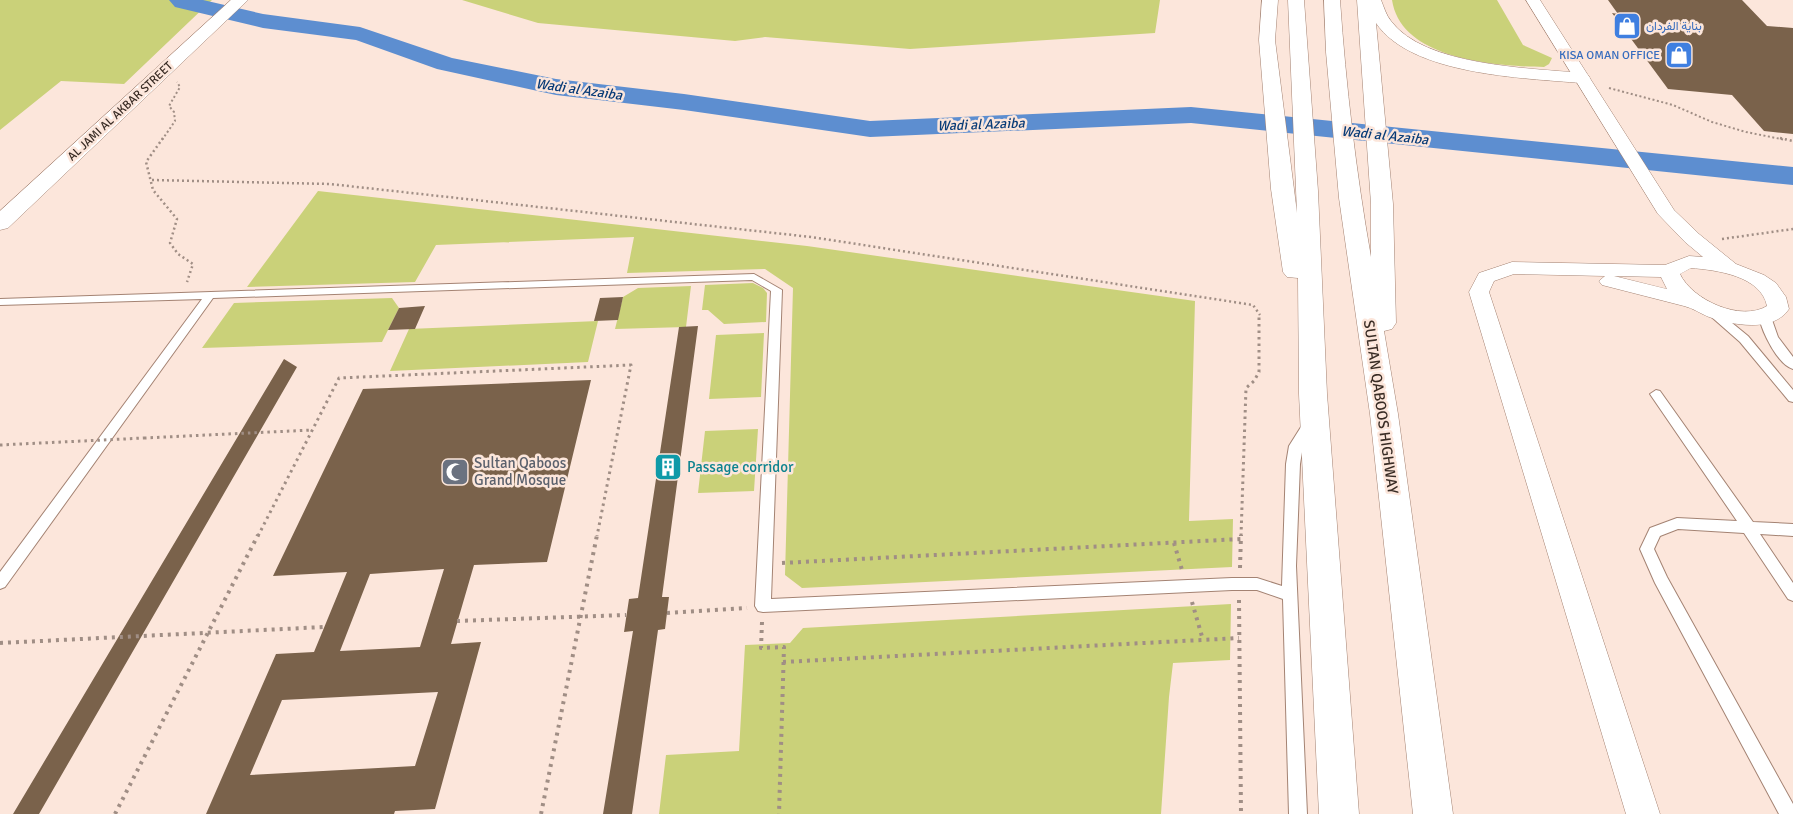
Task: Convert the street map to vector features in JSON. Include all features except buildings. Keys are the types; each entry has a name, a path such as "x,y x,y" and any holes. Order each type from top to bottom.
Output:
{"main road":[{"path":"1270,0 1266,40 1282,189 1314,405"},
{"path":"1296,0 1307,191 1314,405 1339,814"},
{"name":"SULTAN QABOOS HIGHWAY","path":"1332,0 1335,52 1350,198 1384,414 1432,814"},
{"path":"1365,0 1372,57 1382,204 1384,414"},
{"path":"1373,0 1380,18 1389,30 1416,48 1463,63 1530,73 1585,85"},
{"name":"AL JAMI AL AKBAR STREET","path":"0,223 238,2"},
{"path":"1530,73 1554,71 1564,66 1567,57"}],"street":[{"path":"1533,0 1667,214 1678,246 1679,260 1672,269 1670,274 1671,280 1676,288 1702,306"},
{"path":"1667,214 1698,243 1730,268"},
{"path":"1556,269 1702,306 1739,318 1777,315 1778,302 1767,287 1751,277 1715,264 1690,262 1672,269 1512,268 1486,277 1479,292 1643,814"},
{"path":"1751,277 1793,287"}],"lane":[{"path":"0,302 754,277 777,290 763,606 1239,584 1257,584 1290,595"},
{"path":"0,583 210,295"},
{"path":"1702,306 1744,339 1793,398"},
{"path":"1777,315 1766,329 1793,365"},
{"path":"1656,394 1793,595"},
{"path":"1298,814 1290,595 1293,464 1296,446 1314,405"},
{"path":"1789,814 1660,579 1647,549 1655,532 1677,524 1793,530"}],"path":[{"path":"160,75 178,83 180,87 169,106 174,112 175,121 146,162 153,190 176,219 170,243 178,254 193,264 189,279 175,296"},
{"path":"1585,85 1673,105 1712,122 1746,132 1793,141"},
{"path":"152,180 330,184 811,237 1253,305 1260,315 1259,372 1254,381 1246,388 1239,584 1241,814"},
{"path":"1698,243 1769,231 1793,229"},
{"path":"115,814 339,378 631,365 542,814"},
{"path":"0,444 312,430"},
{"path":"765,564 1240,540"},
{"path":"667,613 763,606 761,648 784,647 780,814"},
{"path":"457,620 580,618 626,615"},
{"path":"1,643 324,627"},
{"path":"783,662 1239,638"}],"green space":[{"path":"0,0 212,0 124,84 61,81 0,130"},
{"path":"462,0 1160,0 1155,33 910,49 765,37 735,41 538,23"},
{"path":"1392,0 1497,0 1523,45 1552,58 1549,64 1544,67 1501,65 1453,56 1431,47 1413,36 1399,20"},
{"path":"318,191 807,246 1195,301 1189,521 1233,519 1232,567 802,588 785,575 793,288 765,269 627,273 634,237 436,245 415,282 247,287"},
{"path":"753,283 763,288 767,293 766,322 724,324 708,310 702,310 705,285"},
{"path":"691,286 686,327 615,329 623,297 638,288"},
{"path":"392,298 399,308 382,342 202,348 234,303"},
{"path":"598,321 588,362 390,371 409,329"},
{"path":"764,333 761,397 709,399 716,335"},
{"path":"758,429 754,491 698,493 705,431"},
{"path":"1231,604 1230,660 1173,663 1161,814 659,814 666,755 739,751 745,645 790,643 803,628"}],"waterway":[{"name":"Wadi al Azaiba","path":"180,0 263,21 360,34 446,64 556,87 684,102 870,129 1191,115 1793,176"}],"place":[{"name":"بناية الفردان","path":"1627,26"},
{"name":"KISA OMAN OFFICE","path":"1679,55"},
{"name":"Passage corridor","path":"668,467"},
{"name":"Sultan Qaboos Grand Mosque","path":"455,472"}]}
